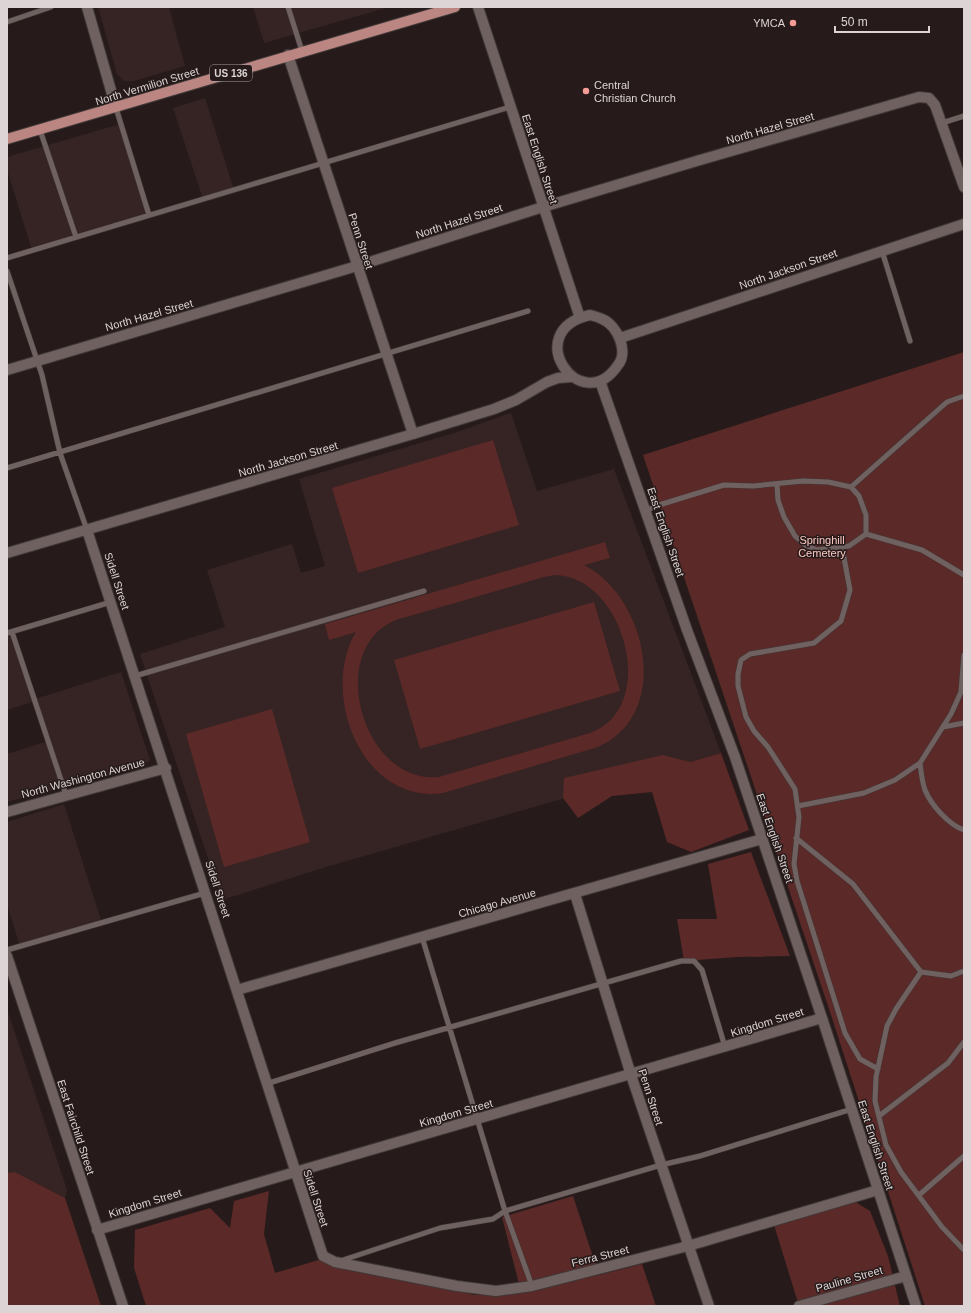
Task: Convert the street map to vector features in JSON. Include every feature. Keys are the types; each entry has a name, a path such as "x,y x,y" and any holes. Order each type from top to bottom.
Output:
{"main road":[{"name":"North Vermilion Street","path":"7,139 455,7"}],"street":[{"path":"87,7 116,108"},
{"name":"East English Street","path":"478,7 580,318"},
{"name":"Penn Street","path":"288,55 413,434"},
{"name":"North Hazel Street","path":"7,370 357,266 543,207 919,97 929,98 935,105 942,123"},
{"path":"942,123 964,187"},
{"name":"North Jackson Street","path":"620,338 964,224"},
{"path":"590,315 603,319 614,328 620,338 622,352 620,363 614,372 600,381 589,382 571,377 560,361 558,352 560,338 570,322 580,318 590,315"},
{"name":"North Jackson Street","path":"7,553 494,409 516,400 547,382 558,378 571,377"},
{"name":"East English Street","path":"600,381 762,839 916,1306"},
{"name":"Sidell Street","path":"87,530 166,768 266,1084 323,1256"},
{"name":"North Washington Avenue","path":"7,812 166,768"},
{"name":"Chicago Avenue","path":"237,990 762,839"},
{"name":"Penn Street","path":"575,894 601,984 709,1306"},
{"name":"East Fairchild Street","path":"7,956 123,1306"},
{"name":"Kingdom Street","path":"97,1230 295,1171 725,1048 822,1018"},
{"name":"Ferra Street","path":"323,1256 335,1262 457,1286 496,1291 532,1286 688,1246 878,1190"},
{"name":"Pauline Street","path":"799,1306 906,1276"}],"lane":[{"path":"7,22 51,7"},
{"path":"288,7 302,51"},
{"path":"7,258 510,106"},
{"path":"116,108 149,215"},
{"path":"942,123 964,116"},
{"path":"40,130 76,237"},
{"path":"882,250 910,341"},
{"path":"7,271 38,360 60,453 87,530"},
{"path":"7,468 528,311"},
{"path":"851,487 947,402 964,396"},
{"path":"645,510 659,504 724,485 777,485 803,481 840,484 851,487 859,496 866,515 866,534"},
{"path":"777,485 778,500 784,517 795,536 805,545 818,550 848,546 866,534 922,550 964,575"},
{"path":"842,547 850,590 841,621 814,643 750,654 742,660 738,674 738,686 746,716 754,731 768,747 795,789 799,817 794,864 799,892 845,1033 860,1059 878,1069"},
{"path":"136,676 424,591"},
{"path":"66,795 10,633 111,602"},
{"path":"798,806 864,793 895,780 920,763 943,727 962,692 964,655"},
{"path":"943,727 964,723"},
{"path":"920,763 925,791 932,802 944,815 964,830"},
{"path":"796,838 853,884 921,972 952,976 964,971"},
{"path":"7,950 206,892"},
{"path":"422,937 476,1120 505,1211 532,1286"},
{"path":"266,1084 394,1043 681,961 694,961 702,970 725,1048"},
{"path":"921,972 896,1008 887,1026 878,1069 875,1101 886,1145 901,1172 942,1226 964,1250"},
{"path":"879,1116 948,1063 964,1042"},
{"path":"335,1262 440,1228 493,1218 505,1211 661,1165 700,1156 852,1109"},
{"path":"919,1195 964,1156"}],"shaded area":[{"path":"98,7 169,7 185,66 134,81 124,81 117,74"},
{"path":"253,7 389,7 264,43"},
{"path":"205,98 234,190 203,199 173,108"},
{"path":"120,124 149,215 32,250 7,170 7,157"},
{"path":"511,413 537,491 614,469 721,753 326,867 222,900 140,654 225,627 207,570 292,544 301,573 325,566 299,479 454,433"},
{"path":"12,632 35,699 121,672 150,760 141,767 7,802 7,754 48,741 35,701 7,710 7,633"},
{"path":"64,804 102,923 20,946 7,905 7,822"},
{"path":"7,1009 67,1190 65,1198 15,1172 7,1173"}],"green space":[{"name":"Springhill Cemetery","path":"964,352 964,1306 925,1306 831,1015 643,455"},
{"path":"493,440 519,525 358,573 332,488"},
{"path":"605,542 610,558 584,565 606,581 623,602 636,628 643,656 643,683 636,709 622,731 598,747 443,793 414,792 390,781 370,763 355,740 346,713 343,685 346,657 356,632 329,640 325,624","holes":["556,575 580,582 600,597 616,620 625,646 628,673 624,698 611,719 590,733 439,777 412,774 390,760 373,738 362,712 358,685 362,658 374,635 396,620 544,577"]},
{"path":"594,602 620,691 420,749 394,660"},
{"path":"272,709 310,842 224,867 186,734"},
{"path":"721,753 749,830 691,852 667,842 652,792 612,796 578,818 563,798 564,778 663,755 690,762"},
{"path":"751,852 790,956 737,957 684,961 677,919 717,919 708,864"},
{"path":"15,1172 65,1198 101,1306 7,1306 7,1173"},
{"path":"269,1191 264,1234 275,1273 322,1259 475,1295 521,1292 502,1217 573,1196 599,1275 642,1264 656,1306 146,1306 134,1268 135,1230 210,1208 230,1228 234,1201"},
{"path":"854,1201 870,1211 888,1256 900,1306 799,1306 774,1225"}],"place":[{"name":"YMCA","path":"793,23"},
{"name":"Central Christian Church","path":"586,91"}]}
